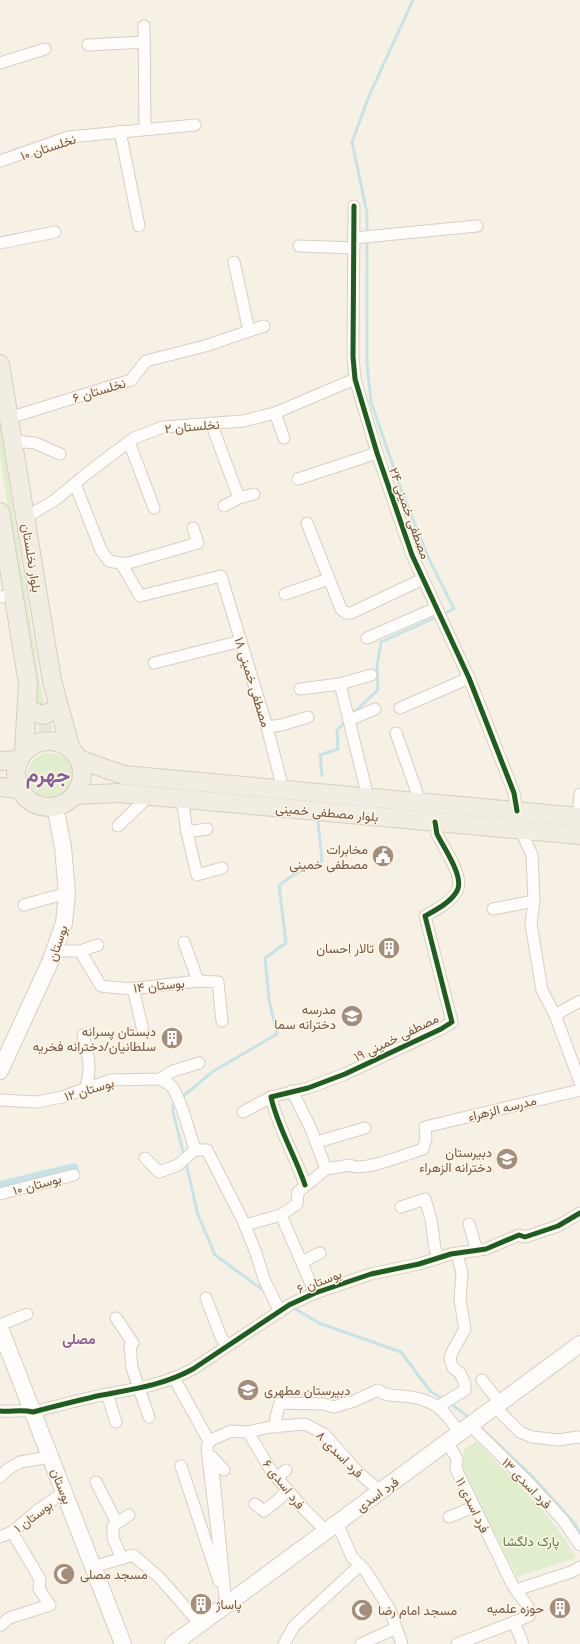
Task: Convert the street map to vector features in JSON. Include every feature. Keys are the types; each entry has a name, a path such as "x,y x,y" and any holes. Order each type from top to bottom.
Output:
{"main road":[{"name":"بلوار نخلستان","path":"0,364 52,681 74,754"},
{"name":"بلوار نخلستان","path":"0,512 7,596 28,684 22,756"},
{"path":"27,706 31,711 43,715 49,713 58,704"},
{"path":"42,742 53,742 62,744 74,754 81,768 81,778 79,787 74,795 65,802 55,806 45,807 34,804 26,798 19,789 16,780 16,770 22,756 33,745 42,742"},
{"name":"بلوار مصطفی خمینی","path":"74,754 124,775 420,801 579,817"},
{"path":"0,761 22,756"},
{"path":"0,786 19,789"},
{"name":"بلوار مصطفی خمینی","path":"74,795 119,793 580,835"},
{"name":"بوستان","path":"0,1071 32,1004 64,923 67,893 63,847 55,806"},
{"name":"بوستان","path":"0,1328 123,1644"},
{"name":"فرد اسدی","path":"173,1644 580,1344"}],"street":[{"path":"144,26 145,129"},
{"path":"88,45 144,42"},
{"path":"0,63 45,49"},
{"name":"نخلستان ۱۰","path":"0,162 69,138 120,131 195,125"},
{"path":"120,131 139,226"},
{"name":"مصطفی خمینی ۲۴","path":"354,206 353,357 355,379 377,453 412,555 470,678 514,793 517,811"},
{"path":"299,246 354,243 477,226"},
{"path":"0,243 55,232"},
{"path":"234,262 249,331"},
{"name":"نخلستان ۶","path":"9,418 131,380 146,361 205,346 264,326"},
{"name":"نخلستان ۲","path":"25,518 55,500 129,442 163,427 243,421 275,413 355,379"},
{"path":"275,413 284,438"},
{"path":"211,424 239,498"},
{"path":"13,441 35,443 60,454"},
{"path":"129,442 154,508"},
{"path":"298,479 377,453"},
{"path":"75,484 101,550 109,561 121,563 198,543 193,528"},
{"path":"224,506 239,498 254,494"},
{"path":"307,523 341,609 346,613 351,613 423,579"},
{"name":"مصطفی خمینی ۱۸","path":"121,563 140,596 221,576 267,727 283,789"},
{"path":"285,594 329,579"},
{"path":"367,638 436,608"},
{"path":"154,663 241,641"},
{"path":"300,689 340,684 371,675"},
{"path":"400,708 470,678"},
{"path":"340,684 368,797"},
{"path":"349,720 375,709"},
{"path":"267,727 308,716"},
{"path":"396,733 420,801"},
{"path":"579,817 580,794"},
{"path":"118,826 149,796"},
{"path":"182,799 186,832 197,875 222,868"},
{"name":"مصطفی خمینی ۱۹","path":"243,1112 271,1097 308,1088 345,1074 441,1029 452,1022 425,916 442,906 458,891 456,871 437,832 435,822"},
{"path":"520,829 532,855 534,901 531,924 542,990 555,1015 580,1082"},
{"path":"186,832 207,830"},
{"path":"24,905 67,893"},
{"path":"493,909 534,901"},
{"path":"184,942 198,981"},
{"path":"54,951 80,951 98,945"},
{"name":"بوستان ۱۴","path":"80,951 101,986 133,988 198,981 218,982 222,1021"},
{"path":"133,988 143,1031"},
{"path":"555,1015 580,1001"},
{"path":"83,1035 89,1055 90,1075 85,1090"},
{"name":"۱۲ بوستان","path":"0,1100 37,1102 62,1098 111,1080 160,1079 173,1071 199,1063"},
{"path":"160,1079 172,1086 181,1103 185,1122 195,1150"},
{"name":"مدرسه الزهراء","path":"326,1169 350,1165 353,1167 364,1167 423,1149 426,1139 425,1127 580,1090"},
{"path":"245,1225 281,1215 297,1204 298,1192 326,1169 317,1142 292,1091"},
{"path":"271,1097 274,1112 296,1160 305,1185"},
{"path":"317,1142 365,1128"},
{"path":"145,1158 159,1172 178,1165 195,1150 207,1150 245,1225 264,1279 280,1312"},
{"name":"بوستان ۱۰","path":"0,1194 74,1175"},
{"path":"401,1206 425,1199 431,1219 435,1249 438,1258"},
{"name":"بوستان ۶","path":"0,1411 11,1412 24,1410 33,1412 107,1394 140,1388 174,1378 227,1346 289,1305 315,1293 371,1274 438,1258 477,1251 519,1236 525,1237 564,1224 580,1213"},
{"path":"281,1215 315,1293"},
{"path":"469,1224 477,1251"},
{"path":"302,1262 320,1253"},
{"path":"439,1406 465,1390 465,1384 460,1373 453,1368 450,1359 452,1352 463,1335 464,1329 460,1290 462,1284 462,1274 457,1254"},
{"path":"206,1298 221,1337 227,1346"},
{"path":"0,1325 27,1314"},
{"path":"116,1318 133,1343 130,1346 130,1359 149,1417"},
{"path":"174,1378 209,1441 207,1449 226,1605"},
{"path":"482,1380 497,1405 520,1432 532,1437 559,1440 577,1437 580,1438"},
{"path":"276,1427 276,1417 280,1404 323,1404 334,1407 354,1401 378,1390 383,1395 418,1398 439,1406 450,1420 463,1430"},
{"path":"107,1394 116,1422"},
{"name":"فرد اسدی ۸","path":"209,1441 231,1431 248,1432 305,1424 324,1434 359,1473 380,1491"},
{"name":"فرد اسدی ۱۱","path":"463,1430 456,1469 516,1590 527,1605 529,1616 514,1622"},
{"name":"فرد اسدی ۱۳","path":"463,1430 528,1482 562,1520 580,1545"},
{"name":"فرد اسدی ۶","path":"248,1432 277,1478 287,1490 331,1527 352,1558 365,1570 390,1610 402,1644"},
{"path":"0,1477 8,1468 20,1462 50,1457"},
{"path":"224,1470 212,1457 226,1605"},
{"path":"181,1466 226,1605"},
{"path":"277,1478 286,1470"},
{"path":"96,1482 117,1523"},
{"path":"255,1504 264,1511 279,1499 287,1490"},
{"name":"بوستان ۱","path":"0,1537 12,1532 38,1510 64,1492"},
{"path":"449,1517 474,1506"},
{"path":"130,1515 113,1526 113,1538 128,1557 159,1577 200,1624"},
{"path":"0,1626 9,1618 50,1605 39,1588 40,1579 12,1532"},
{"path":"93,1567 128,1557"},
{"path":"284,1644 294,1626 359,1566"},
{"path":"516,1590 571,1572 580,1567"},
{"path":"457,1644 514,1622 523,1644"},
{"path":"361,1644 396,1628"}],"green space":[{"path":"0,424 42,695 53,730 39,732 37,696 0,455"},
{"path":"45,753 55,753 63,757 69,763 73,771 73,781 69,789 63,795 55,799 45,799 37,795 31,789 27,781 27,771 31,763 37,757"},
{"name":"پارک دلگشا","path":"476,1441 517,1482 543,1511 555,1526 576,1558 517,1577 463,1471 464,1450"}],"waterway":[{"path":"352,714 378,690 377,666 381,642 454,609 428,557 401,489 371,402 367,363 367,213 352,142 369,96 413,0"},
{"path":"322,776 320,755 338,749 337,730 346,721"},
{"path":"181,1098 212,1072 277,1034 269,1000 265,958 286,943 279,885 295,874 322,861 318,821"},
{"path":"177,1102 173,1105 173,1112 184,1155"},
{"path":"186,1163 198,1215 215,1255 267,1293"},
{"path":"0,1186 74,1168"},
{"path":"292,1307 319,1323 401,1352 430,1391 445,1400"},
{"path":"450,1403 471,1419"},
{"path":"478,1425 533,1477 575,1524 580,1534"}],"cycle path":[{"path":"354,206 353,357 355,379 377,453 412,555 469,678 514,793 517,811"},
{"path":"305,1185 277,1119 271,1097 308,1088 345,1074 441,1029 452,1022 425,916 451,899 457,891 459,885 456,870 437,834 435,822"},
{"path":"0,1411 33,1412 93,1397 160,1383 193,1369 289,1305 315,1293 371,1274 419,1264 451,1254 486,1249 519,1235 525,1237 558,1226 580,1213"}],"place":[{"name":"مخابرات مصطفی خمینی","path":"383,856"},
{"name":"تالار احسان","path":"389,948"},
{"name":"مدرسه دخترانه سما","path":"352,1016"},
{"name":"دبستان پسرانه سلطانیان/دخترانه فخریه","path":"172,1038"},
{"name":"دبیرستان دخترانه الزهراء","path":"507,1159"},
{"name":"دبیرستان مطهری","path":"248,1390"},
{"name":"مسجد مصلی","path":"64,1574"},
{"name":"پاساژ","path":"201,1604"},
{"name":"حوزه علمیه","path":"560,1608"},
{"name":"مسجد امام رضا","path":"362,1610"}],"district":[{"name":"جهرم","path":"48,774"},
{"name":"مصلی","path":"79,1338"}]}
